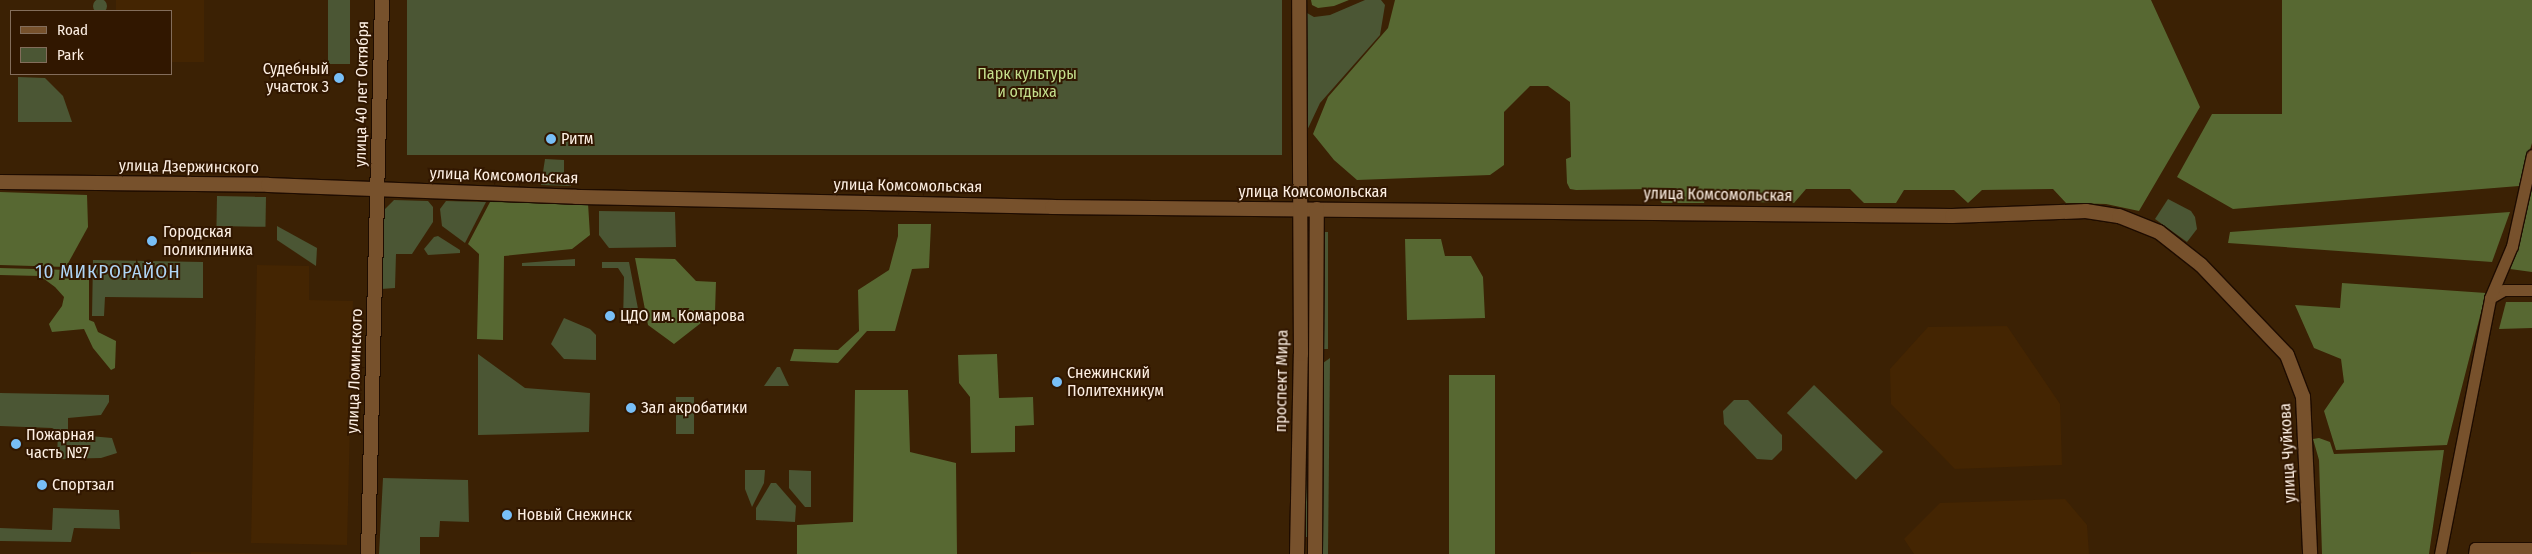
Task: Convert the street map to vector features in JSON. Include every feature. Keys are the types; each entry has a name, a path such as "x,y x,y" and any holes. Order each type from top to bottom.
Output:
{"street":[{"name":"улица 40 лет Октября","path":"378,189 382,0"},
{"name":"проспект Мира","path":"1297,550 1301,354 1299,0"},
{"path":"2440,554 2490,298 2512,246 2532,155"},
{"name":"улица Дзержинского","path":"0,182 378,189"},
{"name":"улица Комсомольская","path":"378,189 1032,206 1952,216 2086,211 2119,216 2159,232 2200,264 2223,288"},
{"name":"улица Ломинского","path":"368,554 378,189"},
{"name":"проспект Мира","path":"1315,550 1318,209"},
{"name":"улица Чуйкова","path":"2223,288 2276,340 2296,374 2306,423 2310,554"},
{"path":"2490,298 2504,290 2532,290"},
{"path":"1301,354 1316,354"},
{"path":"2474,551 2532,548"},
{"path":"1297,550 1315,550"}],"shaded area":[{"path":"116,0 204,0 204,62 172,62 172,10 116,10"},
{"path":"257,265 309,266 309,300 353,301 347,545 251,543"},
{"path":"2007,326 2060,404 2062,465 1955,469 1891,404 1890,369 1928,327"},
{"path":"2065,499 2087,525 2089,554 1914,554 1904,539 1940,503"},
{"path":"191,552 303,554 191,554"}],"green space":[{"path":"97,-1 103,-1 107,3 106,10 93,9 93,3"},
{"path":"328,0 350,0 350,64 328,64"},
{"name":"Парк культуры и отдыха","path":"407,0 1282,0 1282,155 407,155"},
{"path":"1311,0 1349,0 1334,6 1318,8 1312,5"},
{"path":"1365,0 1381,0 1385,5 1380,35 1320,103 1303,139 1300,9 1314,17 1330,15"},
{"path":"1395,0 2151,0 2200,107 2139,211 2106,204 2066,203 2053,189 1982,190 1968,203 1954,190 1904,190 1896,203 1864,203 1850,189 1806,189 1794,203 1753,202 1751,193 1707,194 1704,203 1662,203 1651,189 1570,189 1567,183 1566,159 1571,157 1570,102 1548,86 1530,86 1504,112 1504,165 1490,175 1357,180 1334,160 1313,134 1328,97 1388,28"},
{"path":"2282,0 2532,0 2532,143 2519,186 2233,209 2177,177 2212,114 2282,114"},
{"path":"18,77 45,78 63,96 72,122 18,122"},
{"path":"545,159 564,160 564,174 571,178 571,186 541,185"},
{"path":"2532,188 2532,272 2510,269"},
{"path":"0,192 87,195 88,227 66,267 0,265"},
{"path":"217,196 266,197 265,227 216,226"},
{"path":"2168,199 2191,211 2195,217 2197,229 2187,242 2155,219"},
{"path":"394,200 428,201 433,207 433,222 412,254 396,254 395,288 381,289 383,211"},
{"path":"446,201 486,202 465,243 442,226 440,209"},
{"path":"490,202 588,203 590,235 572,249 504,256 503,340 477,339 479,254 468,244"},
{"path":"599,211 675,212 676,247 609,248 599,235"},
{"path":"2510,212 2492,262 2228,243 2230,232"},
{"path":"898,224 931,224 929,268 912,269 895,331 867,331 838,363 790,361 794,349 838,350 859,331 858,290 889,270 898,236"},
{"path":"277,226 317,248 316,266 277,240"},
{"path":"1307,231 1311,231 1311,343 1306,343"},
{"path":"1322,232 1328,232 1328,349 1322,349"},
{"path":"438,236 460,250 460,253 428,255 424,249 434,237"},
{"path":"1405,239 1441,239 1445,256 1471,256 1483,277 1485,318 1407,320"},
{"path":"635,258 675,259 696,281 716,282 715,312 674,344 648,325"},
{"path":"575,259 575,266 522,266 522,263"},
{"path":"93,260 203,262 203,298 105,297 104,316 92,316"},
{"path":"602,262 629,262 640,319 623,323 624,277 618,268 602,268"},
{"path":"0,268 69,270 89,278 89,320 94,322 98,332 116,341 115,368 111,370 93,348 84,329 52,332 49,324 62,306 64,297 55,287 40,276 0,275"},
{"path":"2342,283 2486,293 2447,445 2336,450 2324,411 2344,382 2341,359 2314,348 2295,305 2340,308"},
{"path":"2506,302 2532,302 2532,328 2499,329"},
{"path":"564,318 590,329 596,335 596,360 564,359 551,344"},
{"path":"478,354 525,388 590,393 589,432 478,435"},
{"path":"997,354 999,398 1033,397 1034,425 1015,426 1015,452 971,453 970,397 959,383 958,355"},
{"path":"1330,358 1328,554 1322,554 1323,363"},
{"path":"1306,366 1310,366 1310,537 1306,537"},
{"path":"777,367 780,367 789,386 764,386"},
{"path":"1449,375 1495,375 1495,554 1449,554"},
{"path":"1814,385 1883,452 1856,480 1787,413"},
{"path":"855,390 908,390 910,452 956,463 957,554 797,554 797,525 853,522"},
{"path":"0,393 109,395 109,402 101,415 68,418 68,434 112,438 117,453 101,458 57,459 58,431 52,428 0,426"},
{"path":"676,397 694,397 694,434 676,434"},
{"path":"1734,400 1748,400 1782,435 1782,450 1772,460 1757,459 1724,424 1723,411"},
{"path":"2319,438 2330,442 2334,454 2444,450 2429,554 2322,554 2319,460 2313,439"},
{"path":"745,470 765,470 764,483 752,507 745,489"},
{"path":"789,470 811,471 811,507 805,507 789,488"},
{"path":"383,478 468,480 469,522 440,521 439,537 420,537 420,554 379,554"},
{"path":"771,483 776,483 796,506 795,522 756,520 756,508"},
{"path":"53,508 119,510 120,529 74,528 71,542 0,541 0,528 52,530"}],"place":[{"name":"Судебный участок 3","path":"339,78"},
{"name":"Ритм","path":"551,139"},
{"name":"Городская поликлиника","path":"152,241"},
{"name":"ЦДО им. Комарова","path":"610,316"},
{"name":"Снежинский Политехникум","path":"1057,382"},
{"name":"Зал акробатики","path":"631,408"},
{"name":"Пожарная часть №7","path":"16,444"},
{"name":"Спортзал","path":"42,485"},
{"name":"Новый Снежинск","path":"507,515"}],"district":[{"name":"10 МИКРОРАЙОН","path":"108,272"}]}
